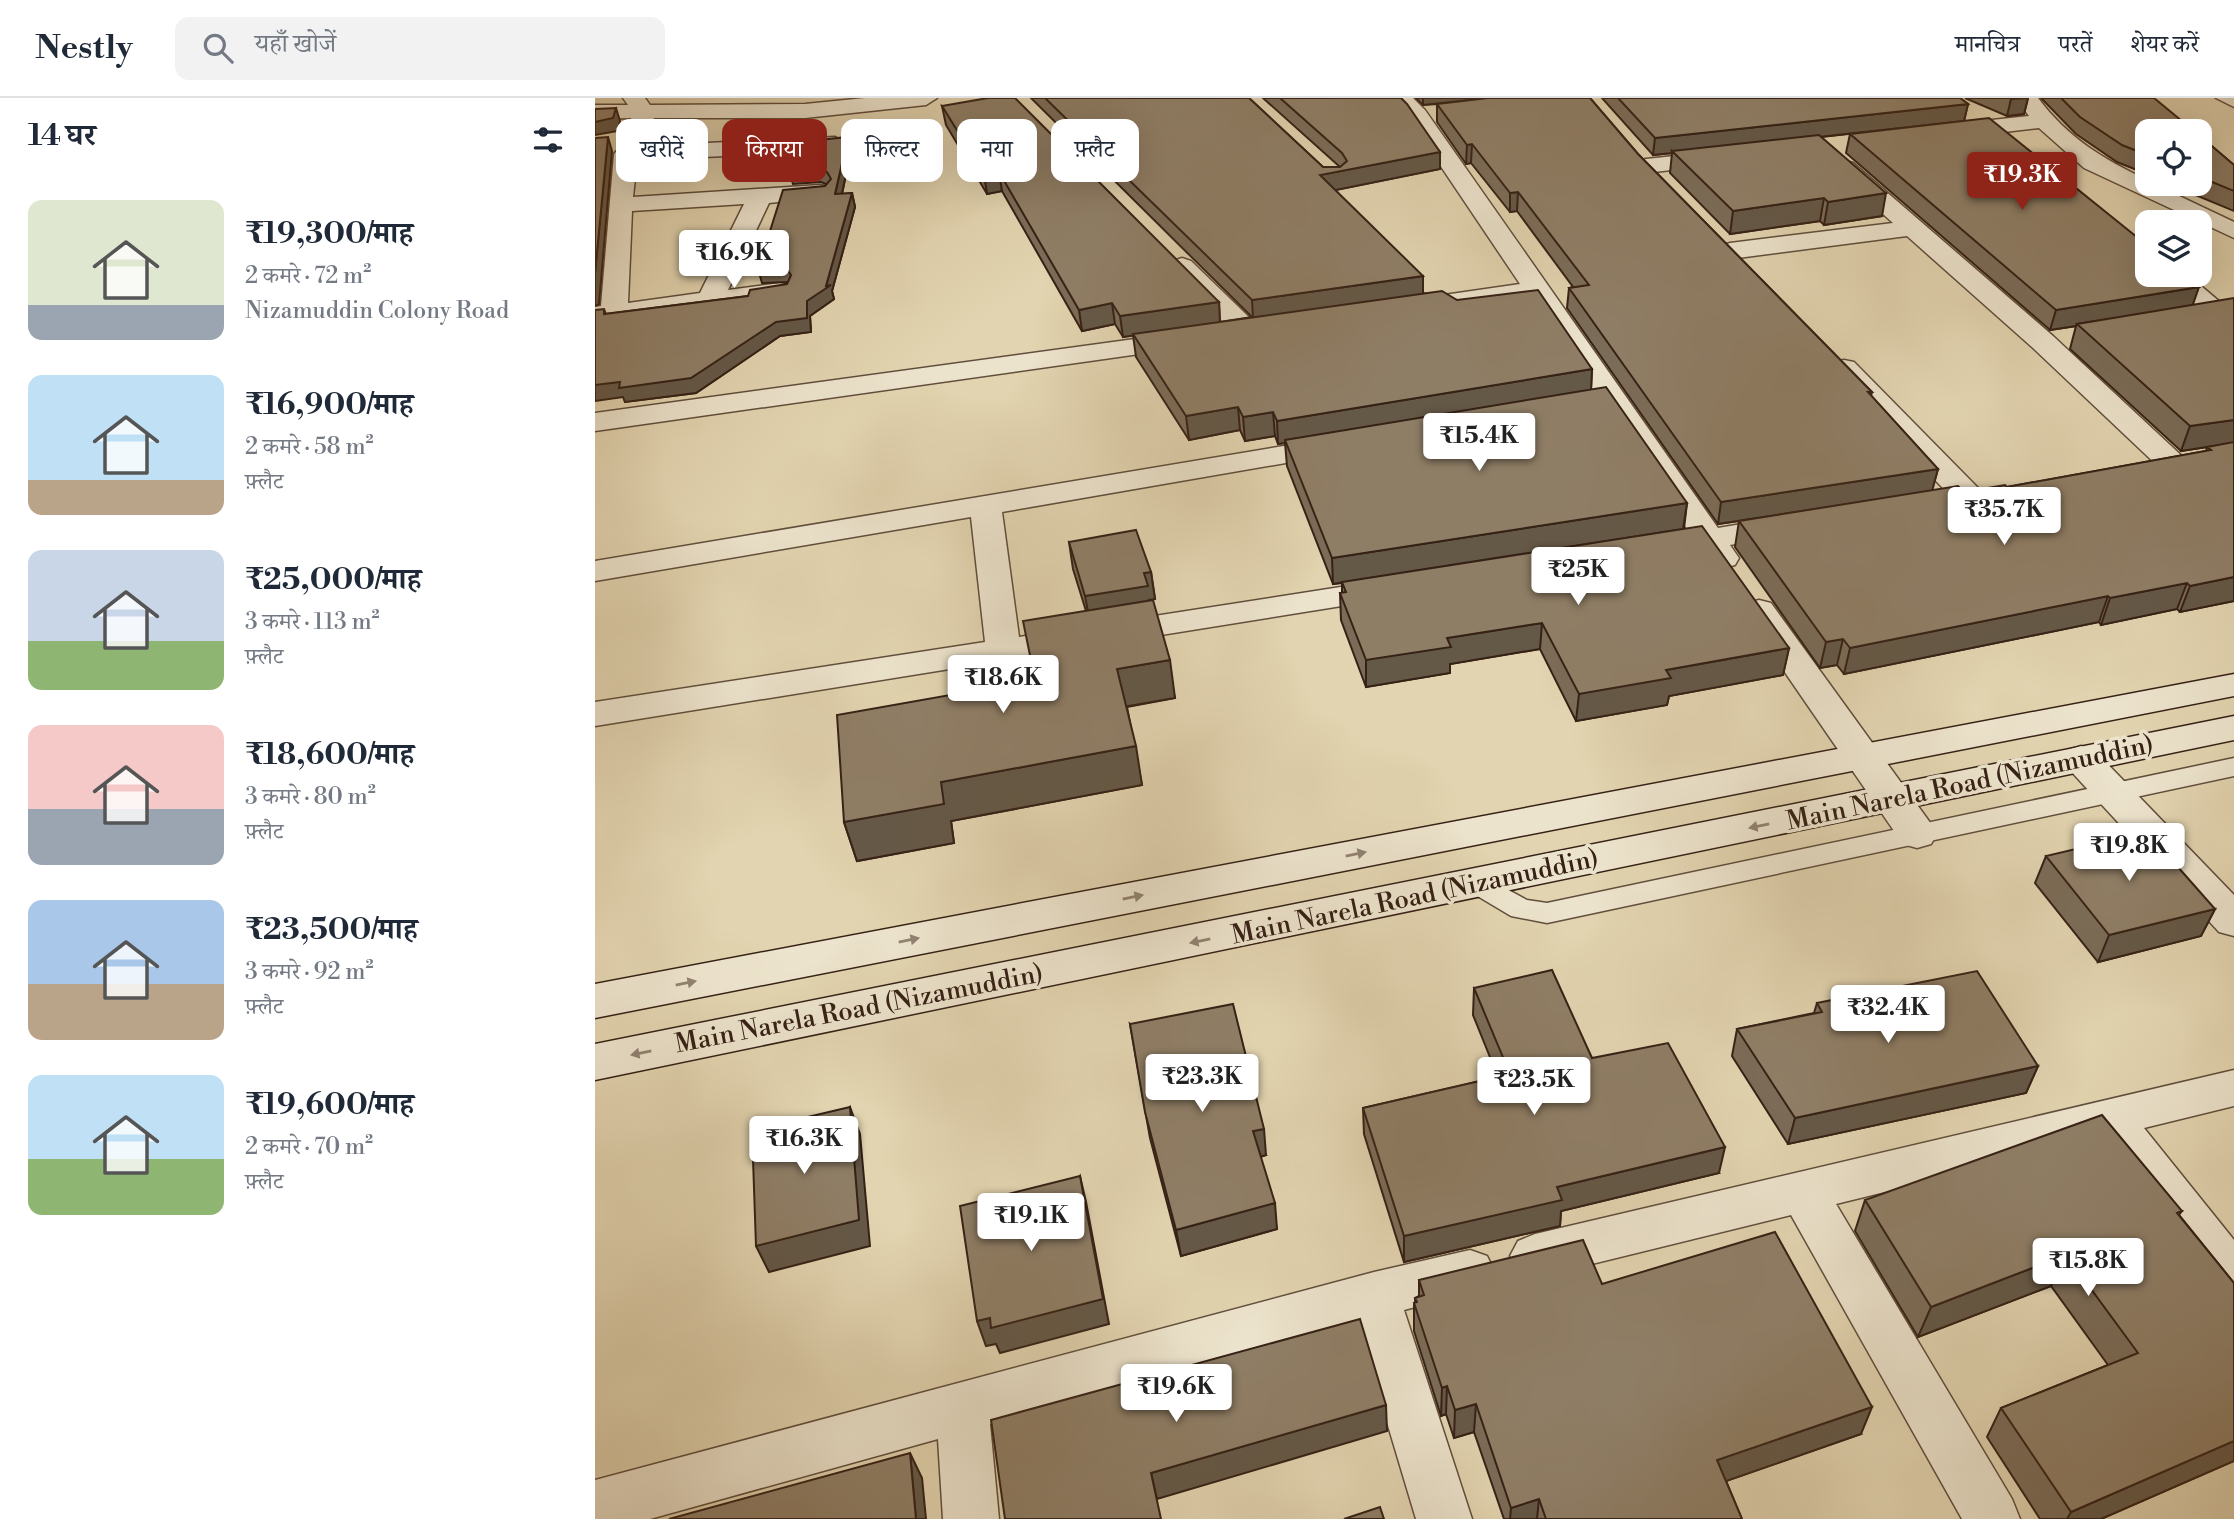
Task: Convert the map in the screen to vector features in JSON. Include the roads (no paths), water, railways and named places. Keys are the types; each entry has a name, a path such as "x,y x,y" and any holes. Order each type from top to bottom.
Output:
{"street":[{"path":"595,112 638,104 809,104 926,98"},
{"path":"2027,98 2044,121 2092,163 2234,231"},
{"path":"1420,109 1538,289 1601,402 1710,539 1859,757 1917,834"},
{"path":"1926,135 2044,121"},
{"path":"1991,127 2011,144"},
{"path":"708,144 835,144"},
{"path":"1822,147 1910,228 2185,462 2132,471"},
{"path":"1665,185 1638,157 1741,156"},
{"path":"622,182 605,314 780,291"},
{"path":"620,205 820,192"},
{"path":"710,300 761,194"},
{"path":"1730,251 1910,228"},
{"path":"1711,232 1750,271"},
{"path":"595,422 1237,333 1170,254"},
{"path":"2190,287 2227,312"},
{"path":"1406,308 1538,289"},
{"path":"2179,319 2227,312"},
{"path":"2043,342 2070,338"},
{"path":"1826,350 1982,495 1928,504"},
{"path":"595,571 1368,441"},
{"path":"985,505 1003,650"},
{"path":"1629,552 1819,522"},
{"path":"595,714 1425,584"},
{"name":"Main Narela Road (Nizamuddin)","path":"595,1001 2234,684"},
{"name":"Main Narela Road (Nizamuddin)","path":"595,1062 1479,884 2234,728"},
{"path":"2081,759 2234,921"},
{"path":"595,1507 1374,1295 2234,1088"},
{"path":"2109,1118 2234,1278"},
{"path":"1803,1192 1992,1519"},
{"path":"1374,1295 1444,1519"},
{"path":"962,1407 971,1519"}],"lane":[{"path":"2223,98 2234,103"},
{"path":"1479,884 1521,909 1547,913 2234,767"}]}
